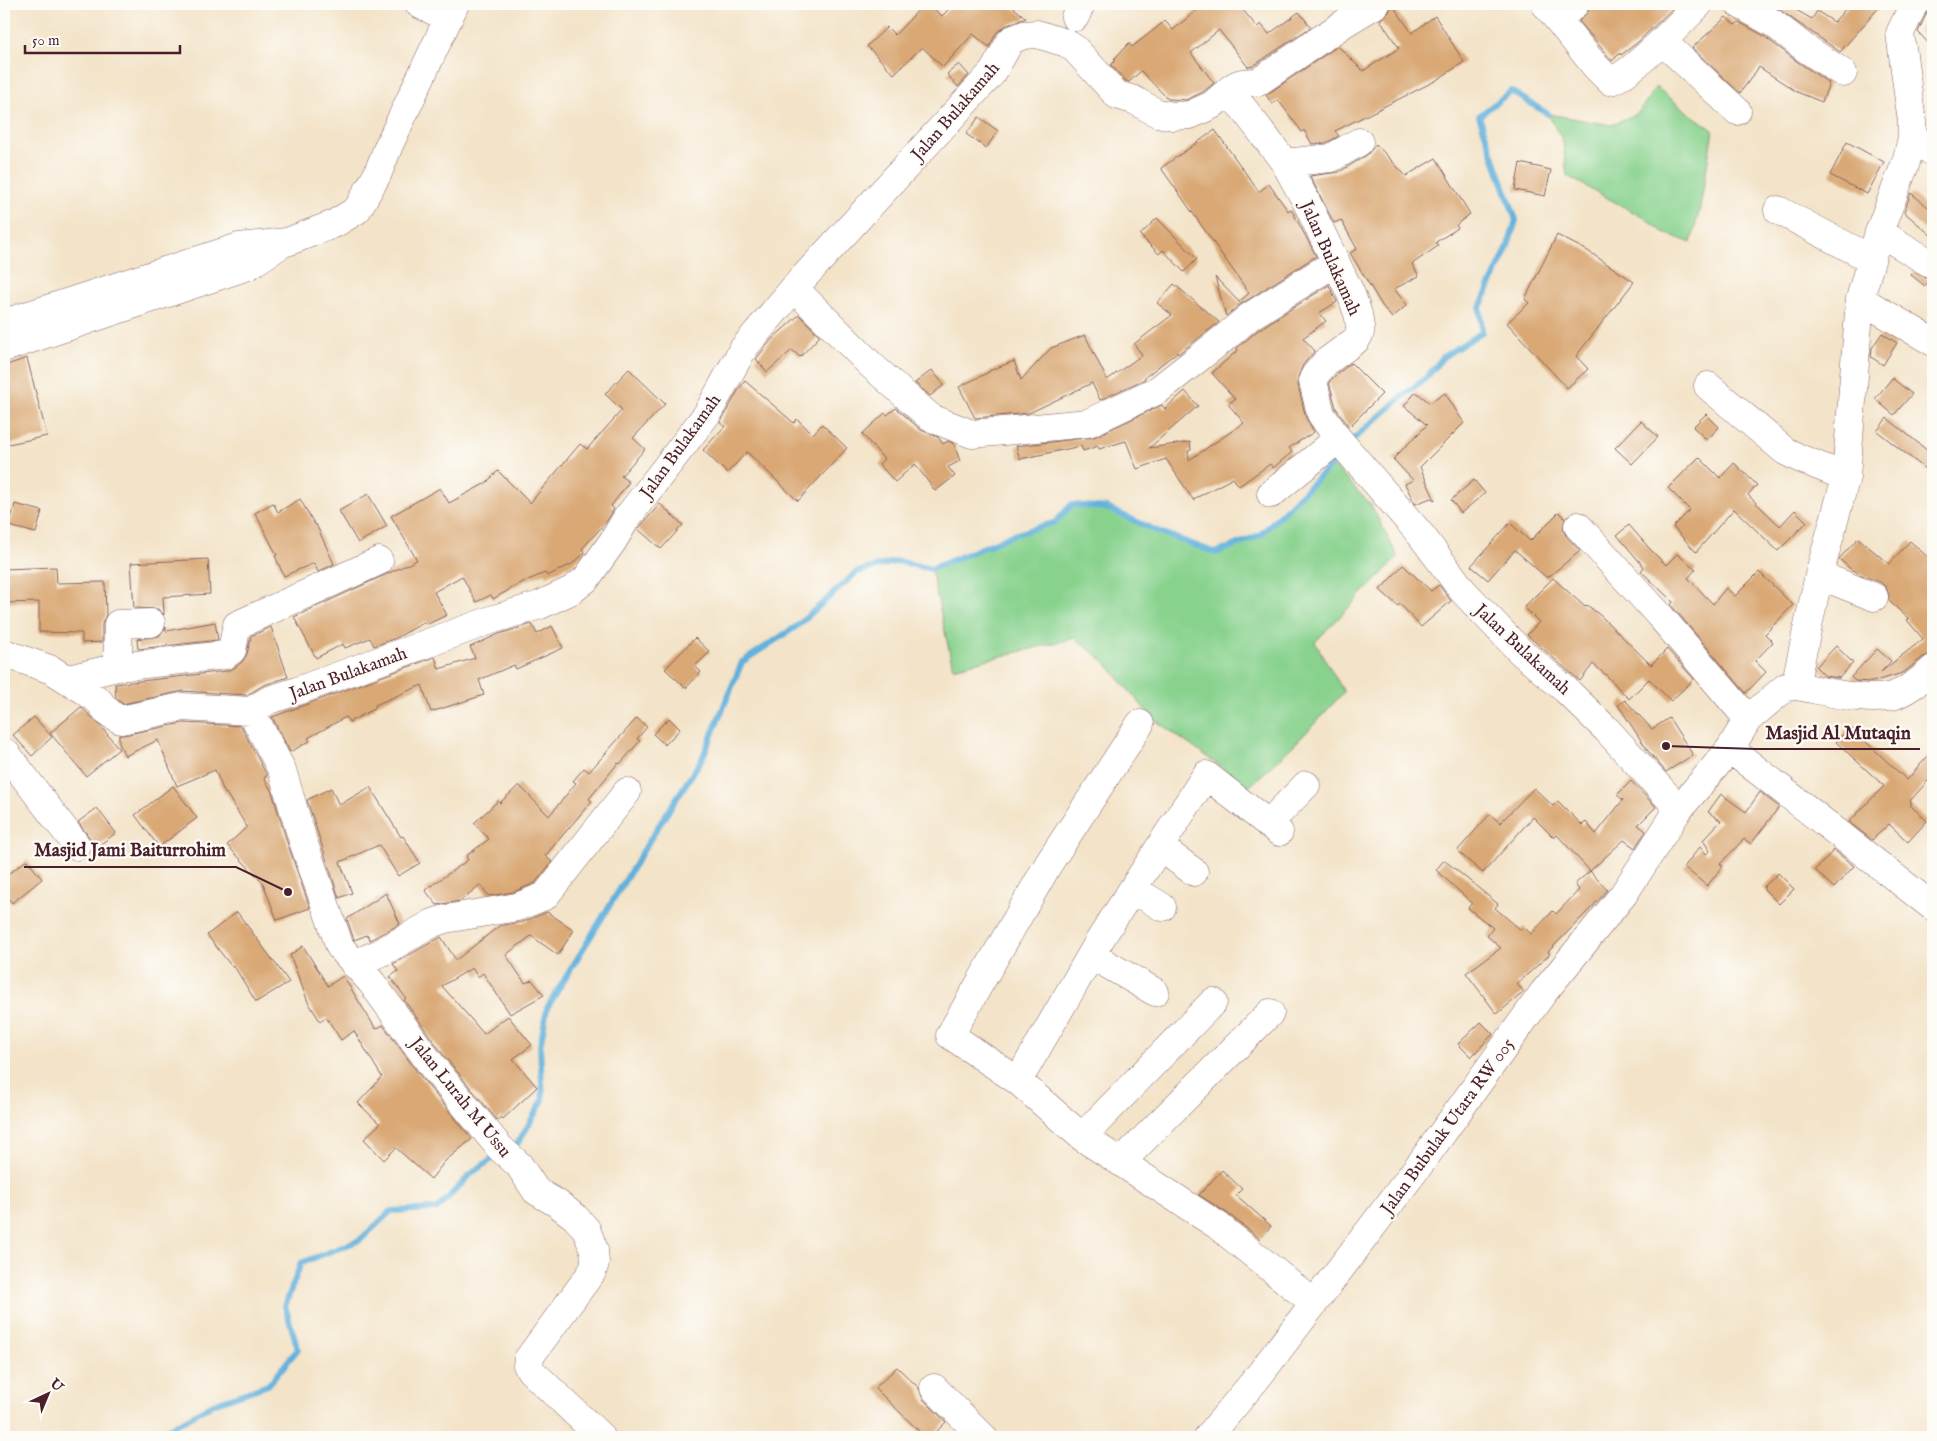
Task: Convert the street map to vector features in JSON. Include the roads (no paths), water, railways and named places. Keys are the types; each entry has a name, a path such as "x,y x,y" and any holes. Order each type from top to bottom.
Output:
{"street":[{"path":"4,348 248,266 287,242 334,224 357,210 377,175 388,145 452,11 419,4"},
{"path":"1227,92 1235,84 1258,82 1346,22 1376,4"},
{"path":"1560,9 1610,81 1621,76 1662,41 1699,4"},
{"path":"1739,4 1773,23 1805,48 1843,73"},
{"path":"1911,4 1900,33 1923,145 1906,162 1879,232 1860,299 1846,477 1819,575 1795,686 1876,699 1906,690 1933,669"},
{"name":"Jalan Bulakamah","path":"250,711 268,700 297,692 492,620 540,605 572,590 586,579 614,540 626,519 707,414 743,348 794,288 993,72 1011,40 1024,35 1037,34 1066,43 1082,56 1117,95 1134,100 1157,113 1173,116 1190,115 1212,105 1227,92 1243,108 1285,163 1336,262 1358,314 1360,334 1356,340 1326,362 1315,375 1313,381 1321,414 1338,439 1421,535 1463,591 1520,651 1566,690 1607,730 1679,809"},
{"path":"1662,41 1737,111"},
{"path":"1285,163 1331,158 1359,142"},
{"path":"1778,210 1871,260"},
{"path":"1879,232 1933,265"},
{"path":"4,323 239,247 287,242"},
{"path":"794,288 871,365 930,418 972,434 1088,423 1158,390 1249,316 1336,262"},
{"path":"1860,299 1933,342"},
{"path":"1708,386 1785,451 1846,477"},
{"path":"1271,494 1338,439"},
{"path":"1578,526 1634,587 1748,719"},
{"path":"68,680 118,667 225,655 232,650 237,626 379,561"},
{"path":"1819,575 1874,597"},
{"path":"118,667 118,624 151,623"},
{"path":"4,653 52,670 99,701 105,709 121,720 182,707 250,711"},
{"name":"Jalan Bubulak Utara RW 005","path":"1208,1437 1257,1378 1423,1160 1544,993 1623,895 1679,809 1730,749 1748,719 1786,687 1795,686"},
{"name":"Jalan Lurah M Ussu","path":"250,711 282,770 332,928 340,947 372,983 434,1067 503,1152 519,1165 536,1191 558,1204 586,1228 594,1250 595,1263 592,1272 528,1359 527,1365 531,1371 601,1437"},
{"path":"1140,724 1049,863 950,1035 1018,1081 1082,1137 1217,1225 1314,1303"},
{"path":"1730,749 1933,907"},
{"path":"5,753 78,846"},
{"path":"1018,1081 1091,955 1206,775 1273,828 1306,784"},
{"path":"354,964 382,952 433,923 445,919 517,907 545,896 627,792"},
{"path":"1160,847 1194,872"},
{"path":"1133,889 1162,907"},
{"path":"1091,955 1155,992"},
{"path":"1082,1137 1212,1002"},
{"path":"1121,1162 1270,1013"},
{"path":"934,1388 983,1437"}],"waterway":[{"path":"1352,440 1427,377 1443,357 1482,332 1480,307 1507,249 1516,220 1479,116 1511,91 1548,114"},
{"path":"509,1148 518,1143 543,1100 540,1047 547,1008 654,833 702,759 742,662 797,626 857,572 898,561 931,569 1013,535 1056,522 1071,505 1107,508 1157,531 1216,553 1260,535 1332,464 1338,454"},
{"path":"117,1437 161,1433 213,1404 268,1385 298,1349 285,1306 301,1263 360,1240 391,1211 437,1209 473,1172 498,1155"}],"place":[{"name":"Masjid Al Mutaqin","path":"1666,746"},
{"name":"Masjid Jami Baiturrohim","path":"288,892"}]}
